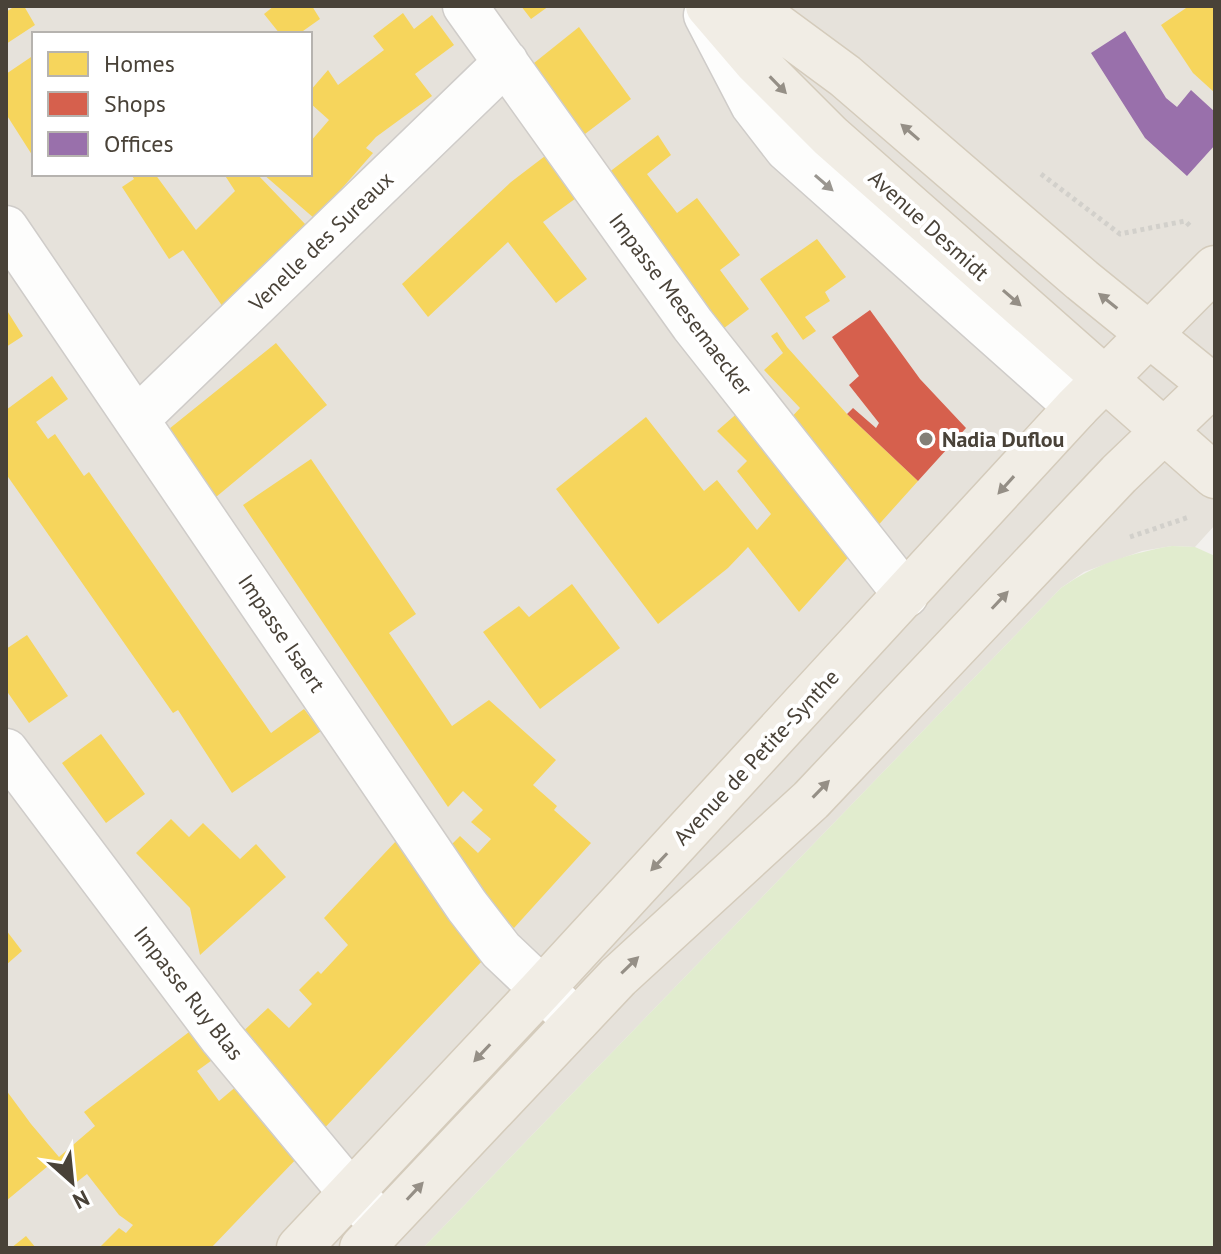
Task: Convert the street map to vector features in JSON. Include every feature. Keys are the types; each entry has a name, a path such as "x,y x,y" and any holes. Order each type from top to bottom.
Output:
{"main road":[{"name":"Avenue Desmidt","path":"708,6 756,62 1091,393 1164,430 1215,476"},
{"path":"372,1237 635,961 811,800 1087,508 1164,430 1214,385 1148,334 845,76 750,6"},
{"name":"Avenue de Petite-Synthe","path":"299,1248 1091,393 1215,268"}],"street":[{"name":"Impasse Meesemaecker","path":"465,6 693,325 906,595"},
{"name":"Avenue Desmidt","path":"701,6 753,105 787,149 1091,393"},
{"name":"Venelle des Sureaux","path":"137,419 506,62"},
{"name":"Impasse Isaert","path":"6,228 467,906 501,950 576,1021"},
{"name":"Impasse Ruy Blas","path":"6,751 222,1038 351,1193 372,1237"}],"path":[{"path":"1036,171 1120,234 1185,221"},
{"path":"1121,540 1194,515"}],"shaded area":[{"path":"6,6 1215,6 1215,525 1195,547 1172,546 1142,551 1084,572 1061,588 423,1248 6,1248"}],"green space":[{"path":"1172,546 1195,547 1215,556 1215,1248 423,1248 1061,588 1087,572 1114,561"}],"building: Homes":[{"path":"15,6 24,6 35,25 6,44 6,12"},
{"path":"274,6 312,6 320,19 304,32 278,32 264,14"},
{"path":"521,6 549,6 531,19"},
{"path":"1189,6 1215,6 1215,93 1193,73 1161,25"},
{"path":"403,13 414,29 432,15 454,45 415,74 432,96 376,137 366,148 373,153 315,219 265,176 312,176 312,140 329,120 312,105 312,89 328,70 338,85 384,50 373,36"},
{"path":"579,27 631,99 581,137 529,67"},
{"path":"32,56 32,155 6,114 6,74"},
{"path":"658,135 671,155 647,174 677,213 697,198 740,255 720,270 749,309 719,332 608,173"},
{"path":"549,153 579,196 543,222 587,279 556,303 508,242 428,317 402,284 511,182"},
{"path":"132,176 156,176 196,230 235,191 225,176 259,176 306,225 223,307 183,250 169,259 122,187 134,179"},
{"path":"817,239 846,277 825,292 830,301 805,317 816,331 803,340 760,279"},
{"path":"6,309 23,336 6,347"},
{"path":"777,332 847,414 918,481 874,530 789,420 800,408 764,370 783,353 771,336"},
{"path":"276,343 327,405 210,502 164,433"},
{"path":"52,376 68,399 36,422 48,439 55,434 84,476 89,472 271,733 304,709 321,731 232,793 178,710 173,713 6,474 6,410"},
{"path":"741,410 854,551 799,612 748,547 728,568 658,624 556,489 646,417 704,491 717,480 757,530 771,514 737,471 747,461 717,431"},
{"path":"311,459 416,614 389,633 452,726 489,700 556,760 533,785 557,806 554,810 591,843 514,928 477,894 447,849 460,836 478,853 491,839 471,822 483,810 463,791 448,807 243,505"},
{"path":"572,584 620,648 540,709 483,632 519,606 529,617"},
{"path":"27,635 68,696 29,723 6,690 6,649"},
{"path":"101,734 145,794 106,823 62,763"},
{"path":"171,819 189,837 203,823 240,859 256,844 286,877 200,955 190,908 136,853"},
{"path":"397,840 483,960 318,1135 236,1038 268,1008 289,1028 312,1004 299,990 318,971 321,974 348,945 324,918"},
{"path":"6,930 22,951 6,965"},
{"path":"193,1029 215,1058 197,1071 219,1101 238,1085 300,1155 211,1248 99,1248 119,1228 126,1233 133,1225 119,1215 87,1174 73,1185 54,1161 6,1201 6,1090 59,1157 95,1126 84,1112"},
{"path":"26,1236 36,1248 11,1248"}],"building: Shops":[{"path":"870,310 920,379 966,428 918,481 847,414 853,408 876,428 879,423 849,385 859,376 832,337"}],"building: Offices":[{"path":"1125,31 1166,98 1177,107 1191,90 1215,112 1215,145 1187,176 1145,138 1091,53"}],"place":[{"name":"Nadia Duflou","path":"926,439"}]}
